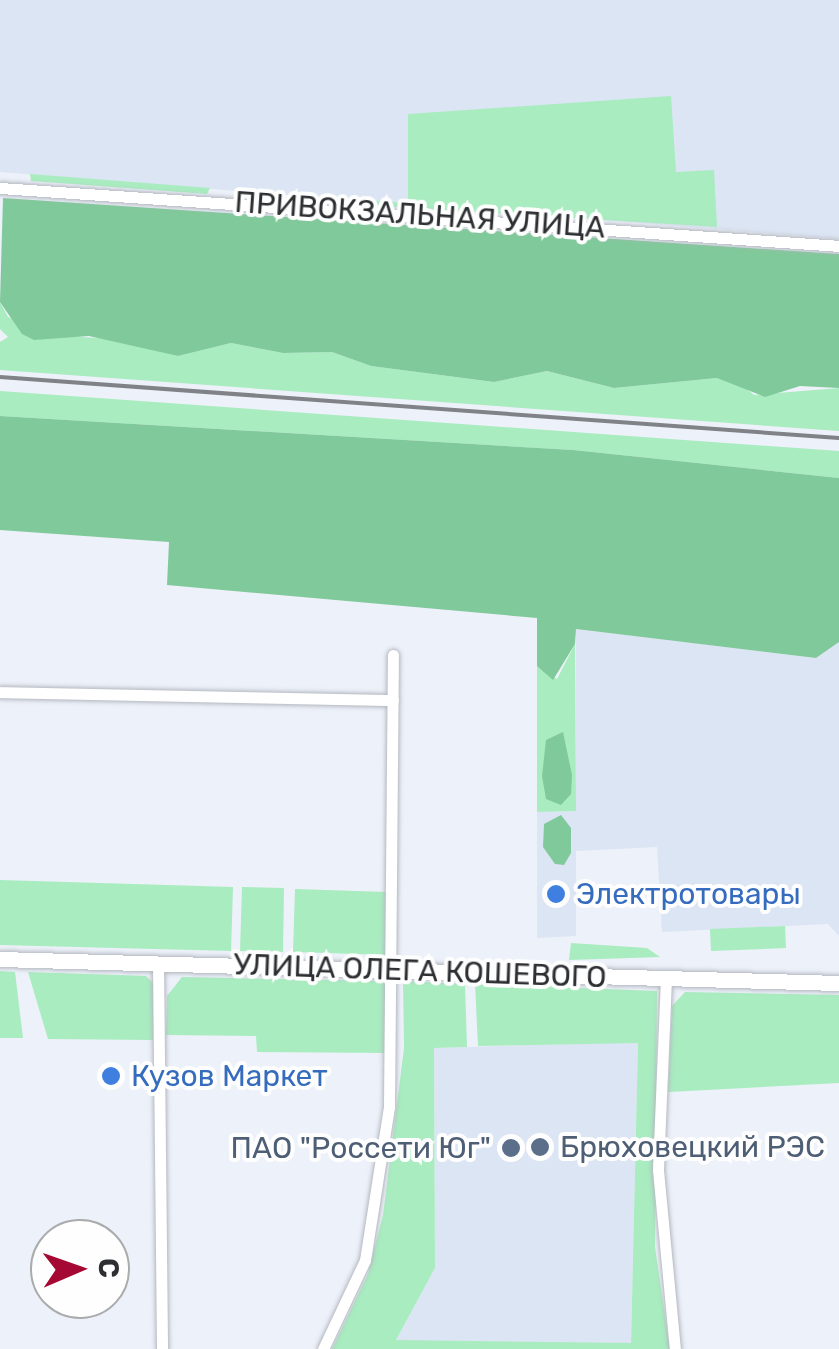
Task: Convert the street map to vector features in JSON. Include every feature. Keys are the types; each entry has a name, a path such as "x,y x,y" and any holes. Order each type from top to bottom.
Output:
{"main road":[{"name":"УЛИЦА ОЛЕГА КОШЕВОГО","path":"0,959 839,983"}],"street":[{"name":"ПРИВОКЗАЛЬНАЯ УЛИЦА","path":"0,188 839,246"},
{"path":"323,1349 359,1276 376,1204 393,1069 393,654"},
{"path":"0,692 393,700"},
{"path":"158,963 162,1349"},
{"path":"666,978 658,1170 675,1349"}],"shaded area":[{"path":"0,0 839,0 839,239 0,172"},
{"path":"576,629 816,658 839,642 839,936 828,924 662,932 657,847 576,851 576,936 537,938 537,812 576,811"},
{"name":"Брюховецкий РЭС","path":"638,1042 631,1343 401,1345 396,1340 435,1268 434,1048"}],"green space":[{"path":"671,96 676,172 714,170 717,227 298,201 298,195 408,203 408,114"},
{"path":"30,174 210,188 207,194 31,181"},
{"path":"3,198 839,254 839,388 800,386 765,397 717,378 614,388 547,371 494,382 371,366 332,352 283,353 231,343 178,356 89,336 34,340 22,334 0,302"},
{"path":"0,302 8,317 68,336 112,339 178,356 231,343 283,353 332,352 371,366 494,382 547,371 614,388 717,378 737,381 754,395 839,388 839,431 0,370 0,342 8,337 0,329"},
{"path":"0,391 839,451 839,478 573,450 0,416"},
{"path":"0,416 573,450 839,478 839,642 816,658 576,629 575,644 553,680 537,666 537,618 167,585 169,542 0,530"},
{"path":"575,644 576,811 537,812 537,666 557,679"},
{"path":"563,732 572,775 571,794 561,805 546,799 542,776 546,740"},
{"path":"561,815 571,828 571,853 564,865 555,864 543,847 544,824"},
{"path":"0,880 233,887 231,951 0,945"},
{"path":"242,887 284,888 283,952 240,951"},
{"path":"295,889 387,892 388,955 293,952"},
{"path":"785,926 786,948 711,951 710,929"},
{"path":"571,943 647,948 660,957 569,960"},
{"path":"0,971 15,972 23,1038 0,1038"},
{"path":"28,972 146,976 153,983 153,1040 48,1039"},
{"path":"182,977 389,981 388,1053 257,1052 256,1036 166,1035 167,996"},
{"path":"403,981 465,984 467,1047 434,1048 435,1268 396,1340 631,1343 638,1043 478,1046 475,984 657,991 655,1247 670,1349 332,1349 368,1274 383,1215 404,1048"},
{"path":"685,992 839,995 839,1083 668,1092 672,1006"}],"railway":[{"path":"0,377 839,438"}],"place":[{"name":"Электротовары","path":"556,894"},
{"name":"Кузов Маркет","path":"111,1076"},
{"name":"Брюховецкий РЭС","path":"540,1147"},
{"name":"ПАО \"Россети Юг\"","path":"511,1148"}]}
